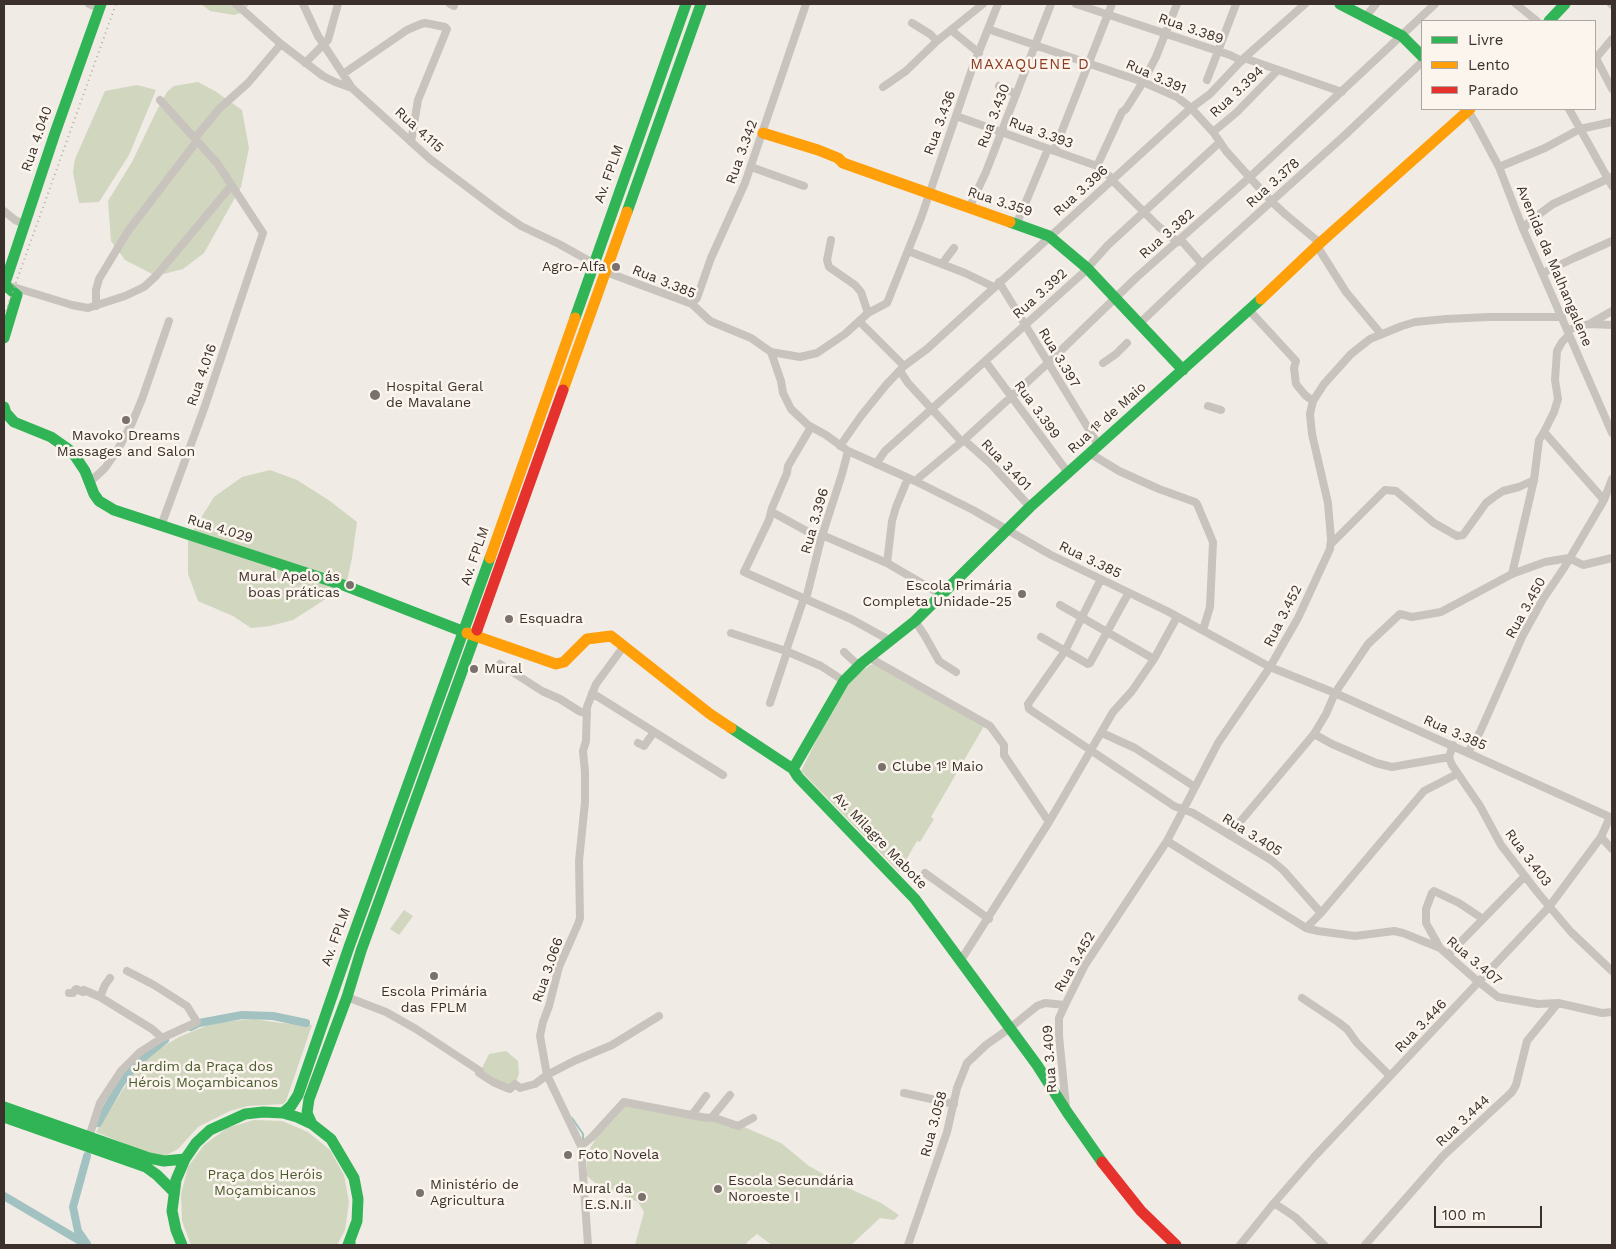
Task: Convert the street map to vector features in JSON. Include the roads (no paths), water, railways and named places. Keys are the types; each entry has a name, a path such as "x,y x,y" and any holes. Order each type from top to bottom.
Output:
{"street":[{"name":"Rua 4.115","path":"236,4 280,44 305,63 329,79 352,88 411,142 521,226 559,244 594,264"},
{"path":"303,4 323,46 352,88"},
{"path":"305,63 328,40 338,4"},
{"name":"Av. FPLM","path":"282,1114 295,1101 298,1095 348,947 464,632 686,4"},
{"name":"Av. FPLM","path":"312,1124 307,1113 309,1099 701,4"},
{"name":"Rua 3.342","path":"692,304 697,298 711,258 745,183 806,4"},
{"path":"883,87 906,71 950,30 983,4"},
{"name":"Rua 3.436","path":"771,352 800,357 817,353 845,334 868,313 886,303 930,194 939,162 998,4"},
{"name":"Rua 3.430","path":"970,208 986,172 1051,4"},
{"name":"Rua 3.389","path":"1076,4 1342,92"},
{"path":"1016,223 1051,150 1112,4"},
{"path":"1097,166 1122,112 1126,109 1143,82 1166,34 1177,4"},
{"path":"1207,80 1236,4"},
{"name":"Rua 3.396","path":"840,446 861,416 902,369 927,349 1191,108 1210,94 1243,60 1305,4"},
{"path":"1340,4 1402,36 1421,55"},
{"path":"1366,16 1376,4"},
{"name":"Rua 3.382","path":"912,479 963,441 1116,297 1250,178 1435,4"},
{"path":"1516,4 1536,20"},
{"path":"1550,20 1565,4"},
{"name":"Rua 4.040","path":"4,284 96,5"},
{"path":"343,74 399,35 425,22 445,26 447,29 418,100 411,142"},
{"path":"912,23 938,41"},
{"name":"Rua 3.391","path":"988,29 1143,82 1177,97 1191,108 1213,132 1271,201 1319,244 1346,292 1380,334"},
{"path":"950,30 979,53"},
{"path":"1612,39 1596,58 1612,90"},
{"path":"96,306 96,290 99,280 128,231 219,109 248,83 280,44"},
{"name":"Rua 3.378","path":"1140,323 1421,63"},
{"name":"Rua 3.394","path":"1213,132 1237,112 1278,70"},
{"path":"999,86 1016,94"},
{"path":"4,284 72,306 88,308 125,296 151,282 231,186 216,163 160,100"},
{"name":"Avenida da Malhangalene","path":"1466,110 1476,122 1499,167 1523,230 1568,333 1609,418 1612,433"},
{"name":"Rua 1º de Maio","path":"793,769 844,681 859,666 915,621 1006,529 1069,474 1466,110"},
{"path":"1523,230 1530,221 1552,204 1611,181 1570,110"},
{"name":"Rua 3.393","path":"956,116 1097,166 1158,227 1180,241 1202,264"},
{"path":"1499,167 1545,148 1580,129 1612,122"},
{"name":"Rua 3.359","path":"763,133 818,150 838,158 843,163 1049,236 1087,268 1183,370"},
{"name":"Rua 3.392","path":"876,464 885,451 1087,268 1108,245 1220,142"},
{"path":"751,167 804,186"},
{"name":"Rua 4.016","path":"161,526 208,397 263,235 231,186"},
{"path":"4,211 15,220 24,224"},
{"path":"608,222 621,226"},
{"path":"832,240 827,260 829,267 855,285 861,292 868,313"},
{"path":"1543,274 1612,241"},
{"path":"942,264 954,248"},
{"path":"908,250 996,285"},
{"name":"Rua 3.385","path":"606,272 692,304 710,322 751,338 771,352 787,404 800,419 848,451 912,479 973,510 1051,556 1101,578 1128,594 1203,630 1270,667 1335,693 1611,817"},
{"path":"4,284 17,294 4,338"},
{"name":"Rua 3.397","path":"996,285 1025,325 1048,363 1095,450"},
{"path":"1249,310 1296,361 1294,368 1296,384 1313,400 1340,364 1370,339 1415,322 1489,317 1562,317"},
{"path":"1512,574 1534,480 1539,440 1554,412 1558,399 1555,380 1557,351 1568,333 1612,311"},
{"name":"Rua 3.401","path":"859,320 902,369 908,383 963,441 991,464 1030,507"},
{"path":"90,482 105,468 117,451 132,423 169,321"},
{"path":"1589,324 1612,325"},
{"path":"1103,364 1127,343"},
{"name":"Rua 3.399","path":"985,361 1069,474"},
{"name":"Rua 3.452","path":"1010,1028 1041,1004 1065,1005 1085,965 1167,841 1228,727 1270,667 1298,618 1331,544 1328,503 1312,434 1310,414 1313,400"},
{"path":"1208,406 1221,410"},
{"name":"Rua 4.029","path":"4,408 14,422 51,437 68,449 75,456 90,482 94,494 107,507 346,586 464,632"},
{"path":"811,427 788,466 772,512 744,572 867,626 892,641"},
{"path":"1544,432 1604,500"},
{"path":"1095,450 1119,470 1159,490 1196,504 1213,542 1210,608 1203,630"},
{"name":"Rua 3.396","path":"770,703 805,599 821,537 848,451"},
{"path":"887,563 894,514 912,479"},
{"name":"Rua 3.450","path":"1468,752 1480,732 1523,635 1604,500 1612,479"},
{"path":"1331,544 1385,490 1396,491 1434,523 1457,536 1463,535 1486,503 1494,497 1534,480"},
{"path":"772,512 821,537 887,563 942,595"},
{"path":"1229,835 1314,734 1326,714 1335,693 1368,644 1400,614 1412,617 1441,612 1512,574 1545,562 1569,558 1583,565 1612,558"},
{"path":"1065,651 1101,578"},
{"path":"1041,637 1088,664 1128,594"},
{"path":"1060,605 1154,659"},
{"path":"961,960 989,919 1049,822 1113,712 1132,691 1154,659 1177,617"},
{"path":"915,621 926,636 939,661 956,672"},
{"name":"Av. Milagre Mabote","path":"464,632 474,641 556,664 564,662 587,639 610,636 710,714 793,769 805,784 915,898 1010,1028 1067,1112 1121,1186 1141,1211 1176,1245"},
{"path":"731,633 787,651 821,666 844,681"},
{"name":"Rua 3.066","path":"588,1245 582,1146 548,1075 540,1036 559,967 580,918 579,860 585,802 583,751 586,741 587,707 596,684 624,646"},
{"name":"Rua 3.405","path":"1065,651 1028,704 1029,709 1174,806 1193,813 1270,860 1283,870 1321,913"},
{"path":"844,652 859,666"},
{"path":"870,658 990,726 1004,746 1004,755 1049,822"},
{"path":"500,664 542,691 587,714"},
{"path":"592,693 723,775"},
{"path":"638,743 644,746 654,732"},
{"path":"1102,733 1135,748 1195,787"},
{"path":"1314,734 1376,763 1392,767 1449,757 1453,745"},
{"name":"Rua 3.403","path":"1449,757 1457,774 1477,801 1501,845 1576,938 1612,971"},
{"path":"1306,928 1321,913 1424,791 1457,774"},
{"name":"Rua 3.446","path":"1240,1245 1274,1202 1324,1146 1550,907 1601,837 1611,817"},
{"path":"1601,837 1612,849"},
{"name":"Rua 3.407","path":"1167,841 1306,928 1355,936 1394,931 1403,933 1440,948 1494,996 1538,1004 1558,1003 1598,1012 1612,1012"},
{"path":"925,873 989,919"},
{"path":"1448,955 1525,876"},
{"path":"1440,948 1426,923 1426,909 1434,891 1482,919"},
{"path":"89,1137 100,1103 121,1071 140,1052 162,1038 197,1022 187,1006 154,985 127,971"},
{"path":"100,997 110,978"},
{"path":"69,993 73,993 76,989 83,992 84,990 100,997 152,1029 162,1038"},
{"path":"347,997 386,1012 416,1029 501,1086 510,1089 515,1084 520,1088 535,1084 574,1061 612,1045 659,1016"},
{"path":"1302,998 1347,1029 1357,1043 1390,1076"},
{"name":"Rua 3.444","path":"1364,1245 1443,1156 1512,1092 1516,1085 1527,1041 1558,1003"},
{"name":"Rua 3.409","path":"1065,1005 1059,1018 1059,1036 1067,1112"},
{"name":"Rua 3.058","path":"908,1245 948,1132 961,1076 967,1063 986,1044 1010,1028"},
{"path":"904,1094 954,1104"},
{"path":"692,1115 706,1096"},
{"path":"712,1117 730,1096"},
{"path":"582,1146 624,1102 706,1118 712,1117 738,1126 753,1118"},
{"path":"4,1107 149,1158 164,1161 185,1158"},
{"path":"182,1245 176,1230 172,1211 173,1191 185,1158 196,1143 210,1130 227,1120 245,1114 264,1112 297,1117 312,1124 331,1139 354,1178 358,1207 350,1244"},
{"path":"4,1117 146,1167 173,1191"},
{"path":"1274,1202 1295,1218 1324,1245"}],"waterway":[{"path":"191,1027 199,1023 242,1015 273,1016 306,1023"},
{"path":"98,1123 121,1083 138,1062 165,1040"},
{"path":"572,1118 583,1134 583,1140"},
{"path":"87,1156 73,1207 78,1231 87,1244"},
{"path":"4,1196 87,1245"}],"railway":[{"path":"4,316 116,4"}],"place":[{"name":"Agro-Alfa","path":"616,267"},
{"name":"Hospital Geral de Mavalane","path":"375,395"},
{"name":"Mavoko Dreams Massages and Salon","path":"126,420"},
{"name":"Mural Apelo ás boas práticas","path":"350,585"},
{"name":"Escola Primária Completa Unidade-25","path":"1022,594"},
{"name":"Esquadra","path":"509,619"},
{"name":"Mural","path":"474,669"},
{"name":"Clube 1º Maio","path":"882,767"},
{"name":"Escola Primária das FPLM","path":"434,976"},
{"name":"Foto Novela","path":"568,1155"},
{"name":"Escola Secundária Noroeste I","path":"718,1189"},
{"name":"Ministério de Agricultura","path":"420,1193"},
{"name":"Mural da E.S.N.II","path":"642,1197"}],"district":[{"name":"MAXAQUENE D","path":"1030,65"}],"park label":[{"name":"Jardim da Praça dos Hérois Moçambicanos","path":"203,1076"},
{"name":"Praça dos Heróis Moçambicanos","path":"265,1184"}]}
